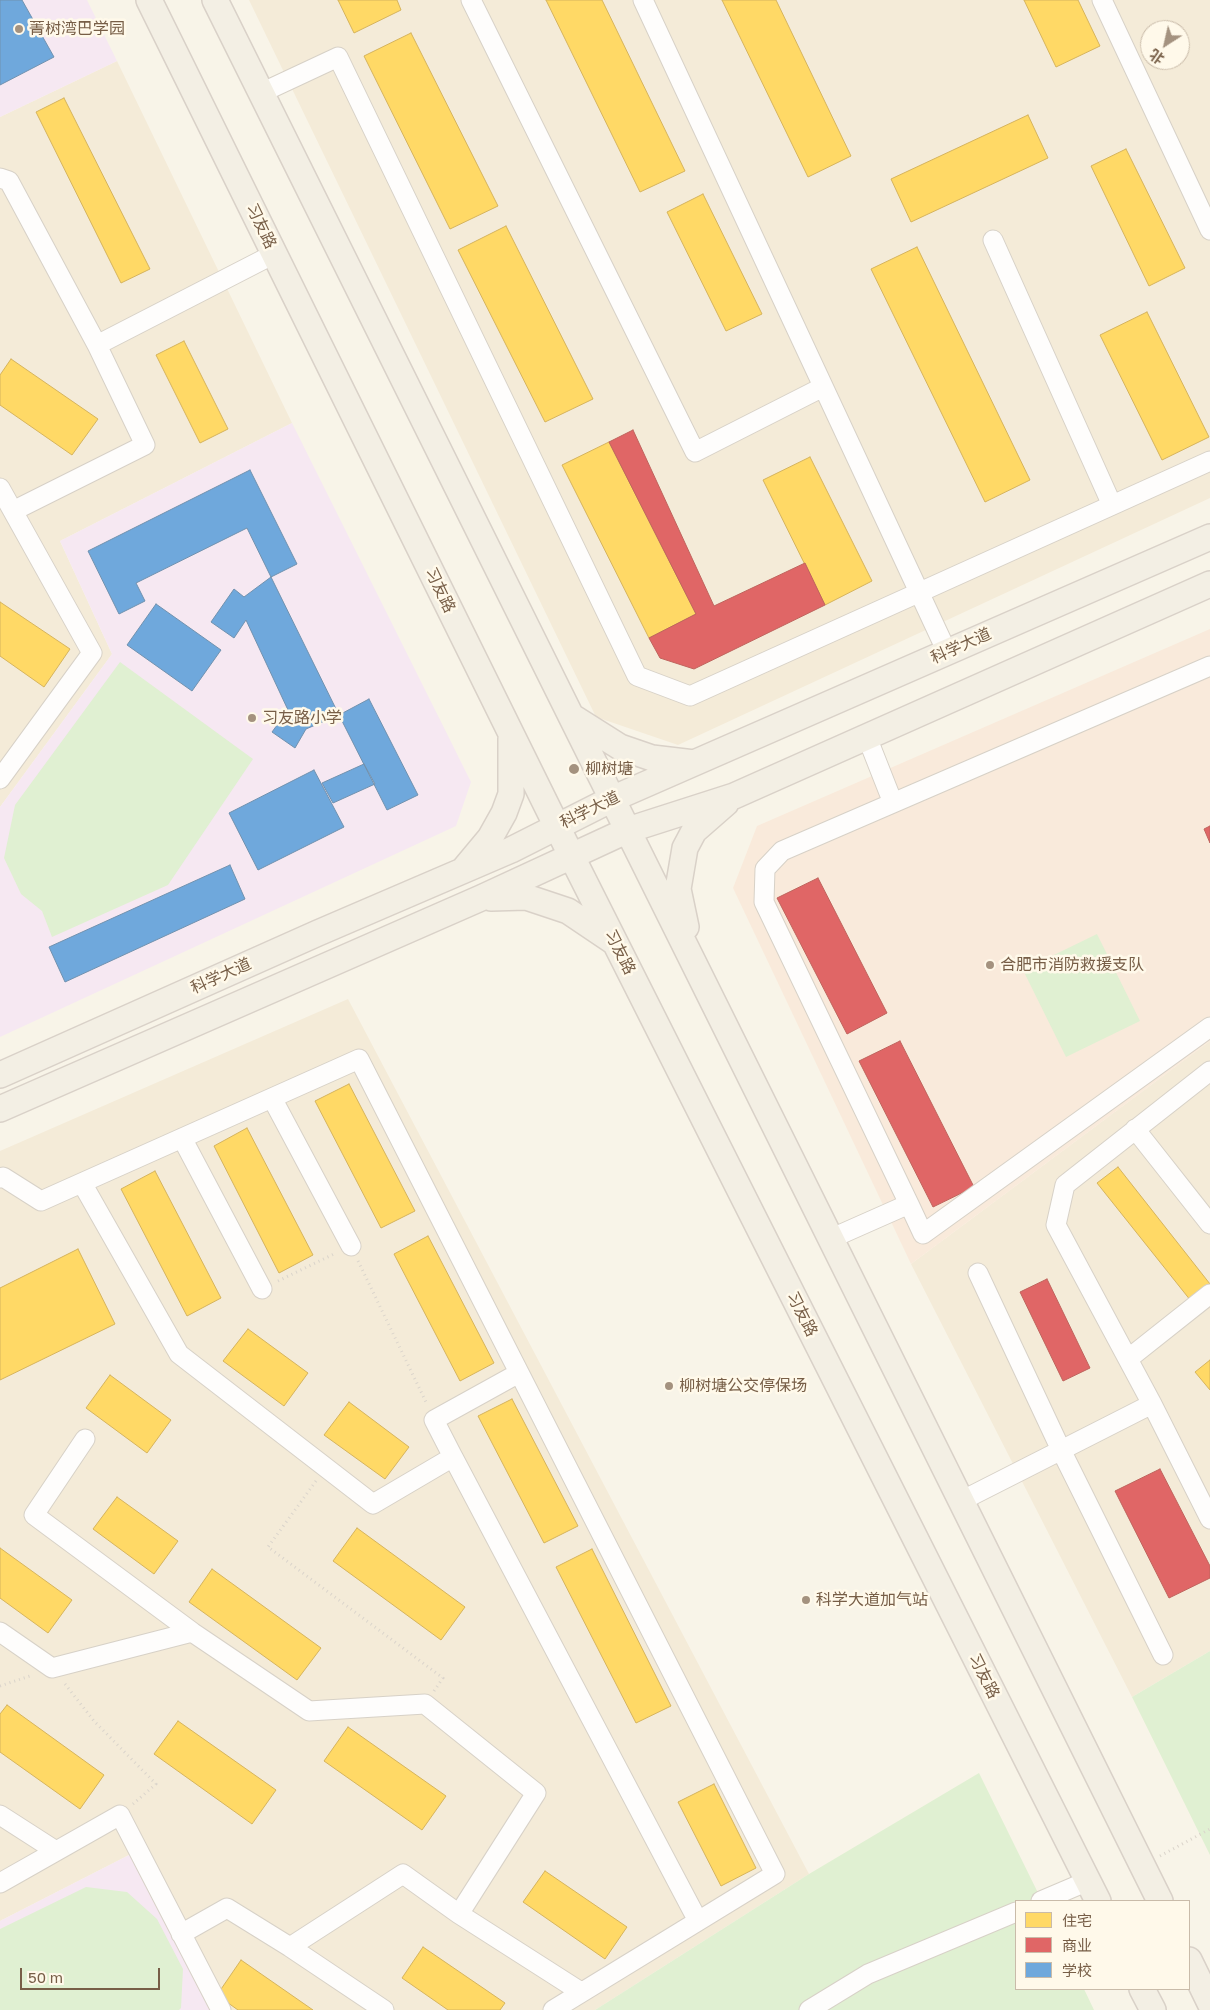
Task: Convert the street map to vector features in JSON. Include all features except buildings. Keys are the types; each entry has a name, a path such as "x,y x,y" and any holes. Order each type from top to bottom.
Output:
{"main road":[{"name":"习友路","path":"149,0 572,857 1093,1891"},
{"path":"215,0 1159,1900"},
{"name":"科学大道","path":"0,1075 309,937 463,872 612,799 1210,537"},
{"name":"科学大道","path":"0,1109 481,898 628,830 734,796 1210,584"},
{"path":"571,716 620,746 652,758 694,763"},
{"path":"463,872 490,838 504,813 511,794 511,734"},
{"path":"694,964 678,889 685,848 694,831 734,796"},
{"path":"481,898 526,897 568,911 615,942"},
{"path":"1190,1962 1209,1999"}],"street":[{"path":"471,0 695,452 823,387"},
{"path":"643,0 947,652"},
{"path":"1102,0 1210,230"},
{"path":"261,93 338,57 637,676 690,696 1210,461"},
{"path":"0,178 9,181 97,345 145,445 13,510"},
{"path":"993,240 1112,505"},
{"path":"97,345 274,254"},
{"path":"0,488 92,653 0,779"},
{"path":"1210,666 782,850 765,869 764,902 923,1234 1210,1027"},
{"path":"867,737 893,803"},
{"path":"0,1178 3,1177 41,1201 360,1059 775,1874 553,2010"},
{"path":"1208,1508 1056,1225 1065,1185 1210,1071"},
{"path":"272,1098 351,1246"},
{"path":"1135,1129 1210,1224"},
{"path":"182,1138 262,1289"},
{"path":"82,1183 179,1354 372,1504 453,1457"},
{"path":"830,1239 909,1204"},
{"path":"978,1273 1060,1450 1162,1655"},
{"path":"1128,1359 1210,1294"},
{"path":"519,1372 434,1420 698,1921"},
{"path":"961,1501 1152,1404"},
{"path":"86,1439 34,1515 192,1632 309,1711 425,1704 536,1793 459,1914"},
{"path":"0,1632 52,1668 192,1632"},
{"path":"0,1815 56,1851"},
{"path":"0,1883 120,1815 220,2010"},
{"path":"290,1947 403,1874 459,1914 581,1992"},
{"path":"1046,1900 1093,1891"},
{"path":"181,1934 227,1908 290,1947 384,2010"},
{"path":"809,2010 868,1974 1015,1912"}],"path":[{"path":"262,1289 351,1246 434,1420"},
{"path":"326,1468 268,1547 443,1678 425,1704"},
{"path":"0,1686 52,1668 94,1721 156,1784 120,1815"},
{"path":"1142,1866 1210,1829"}],"shaded area":[{"path":"0,0 87,0 117,61 0,117"},
{"path":"249,0 1210,0 1210,498 678,745 596,717"},
{"path":"117,61 292,423 60,541 112,654 0,807 0,117"},
{"name":"习友路小学","path":"292,423 471,782 456,826 0,1037 0,807 112,654 60,541"},
{"name":"合肥市消防救援支队","path":"1210,629 1210,1041 911,1264 733,888 757,826"},
{"path":"348,999 809,1874 595,2010 211,2010 131,1854 0,1921 0,1151"},
{"path":"1210,1041 1210,1651 1132,1697 911,1264"},
{"path":"131,1854 211,2010 0,2010 0,1921"}],"green space":[{"path":"120,662 253,759 168,885 52,937 42,911 21,894 4,858 15,805"},
{"path":"1097,934 1140,1021 1066,1057 1023,970"},
{"path":"1210,1651 1210,1855 1132,1697"},
{"path":"979,1773 1042,1900 1015,1900 1015,1990 1084,1990 1094,2010 595,2010 809,1874"},
{"path":"86,1887 127,1892 157,1919 183,1969 181,2008 179,2010 0,2010 0,1929"}],"place":[{"name":"菁树湾巴学园","path":"19,29"},
{"name":"习友路小学","path":"252,718"},
{"name":"柳树塘","path":"574,769"},
{"name":"合肥市消防救援支队","path":"990,965"},
{"name":"柳树塘公交停保场","path":"669,1386"},
{"name":"科学大道加气站","path":"806,1600"}]}
